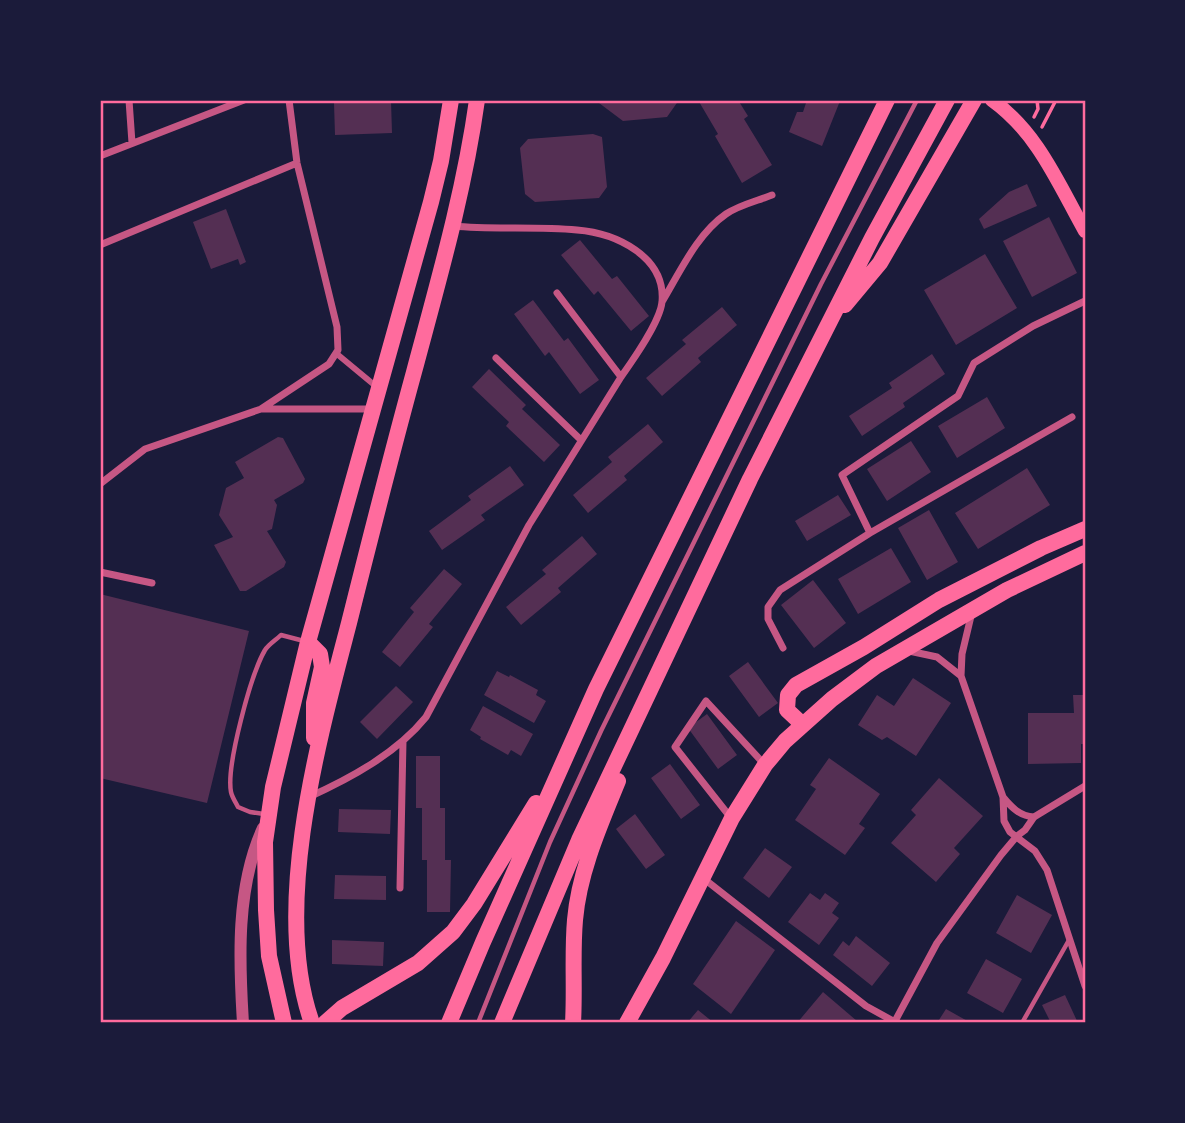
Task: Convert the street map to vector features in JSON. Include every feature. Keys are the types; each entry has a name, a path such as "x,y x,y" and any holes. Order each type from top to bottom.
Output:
{"main road":[{"path":"284,1023 268,945 264,873 269,815 288,720 308,642 431,202 451,100"},
{"path":"313,1023 301,975 297,927 308,797 316,754 380,497 467,170 477,100"},
{"path":"873,126 880,100"},
{"path":"449,1023 596,689 887,100"},
{"path":"502,1023 579,840 750,479 901,181 947,100"},
{"path":"831,320 880,263 974,100"},
{"path":"992,100 1008,111 1027,131 1085,231"},
{"path":"802,724 787,710 789,695 796,685 864,648 939,600 1085,529"},
{"path":"627,1023 663,958 732,818 765,765 802,724 865,674 902,650 1067,559 1085,553"},
{"path":"308,642 320,654 322,667 314,704 316,754"},
{"path":"573,1023 575,921 584,870 653,685"},
{"path":"325,1023 342,1008 418,963 453,932 474,904 563,760"}],"street":[{"path":"130,100 132,143"},
{"path":"100,156 244,100"},
{"path":"100,484 145,449 261,409 329,364 337,354 337,327 297,163 289,100"},
{"path":"100,245 297,163"},
{"path":"308,797 364,768 403,741 426,717 522,537 637,354 662,303 692,252 712,226 728,212 772,195"},
{"path":"453,226 491,230 577,230 615,239 647,258 659,278 662,303"},
{"path":"557,293 621,377"},
{"path":"870,533 842,475 958,396 974,363 1033,326 1085,301"},
{"path":"337,354 379,389"},
{"path":"496,358 581,440"},
{"path":"261,409 373,409"},
{"path":"783,648 768,619 768,607 780,590 870,533 1072,417"},
{"path":"100,572 152,583"},
{"path":"972,610 962,653 961,676 1003,797 1004,821 1010,832 1035,851 1047,870 1085,986"},
{"path":"902,650 937,657 961,676"},
{"path":"732,818 675,747 706,701 765,765"},
{"path":"400,888 403,741"},
{"path":"703,878 866,1006 894,1023 937,943 1017,836 1025,831 1034,817 1085,786"},
{"path":"1003,797 1014,810 1026,817 1034,817"},
{"path":"243,1023 241,956 246,889 257,841 269,815"}],"lane":[{"path":"478,1023 550,842 601,731 821,284 917,100"},
{"path":"269,815 238,807 231,792 233,764 243,715 253,677 266,647 281,635 308,642"},
{"path":"1022,1023 1070,939"}],"path":[{"path":"1033,118 1038,109 1037,100"},
{"path":"1042,127 1056,100"}],"building":[{"path":"598,100 679,100 667,117 623,121"},
{"path":"698,100 738,100 748,116 744,119 772,165 742,183"},
{"path":"807,100 840,101 822,146 789,132 797,112 803,112"},
{"path":"391,101 392,133 335,135 334,103"},
{"path":"593,134 602,137 607,187 599,198 535,202 525,194 520,148 528,139"},
{"path":"1027,184 1037,206 984,229 979,219 1009,192"},
{"path":"226,209 246,262 240,265 238,259 211,269 193,222"},
{"path":"1049,217 1077,273 1032,297 1003,241"},
{"path":"580,240 612,279 617,276 649,316 631,331 598,291 594,295 561,255"},
{"path":"985,254 1017,308 956,345 924,290"},
{"path":"533,300 564,341 568,338 599,380 580,394 549,352 545,356 514,314"},
{"path":"722,307 737,325 698,358 701,362 662,396 646,378 686,344 682,340"},
{"path":"932,354 945,374 903,403 905,407 862,436 849,416 892,388 889,383"},
{"path":"489,369 526,405 522,409 560,445 544,462 506,426 509,422 472,387"},
{"path":"987,397 1005,428 957,458 938,426"},
{"path":"648,424 663,442 624,476 627,480 588,513 573,495 612,462 608,457"},
{"path":"278,437 283,438 305,479 303,483 274,500 277,505 272,529 267,531 286,562 284,567 246,591 240,591 214,545 233,537 219,515 226,488 244,478 235,462"},
{"path":"911,441 931,472 887,501 867,469"},
{"path":"510,466 524,485 481,515 485,520 442,550 429,531 471,500 468,496"},
{"path":"1027,468 1050,505 978,549 955,513"},
{"path":"838,495 851,515 807,541 795,521"},
{"path":"929,510 958,562 927,580 898,528"},
{"path":"582,536 597,554 558,588 561,592 521,625 506,607 546,574 542,570"},
{"path":"891,548 911,582 858,614 838,579"},
{"path":"444,569 462,584 429,624 433,627 400,667 382,652 414,612 410,608"},
{"path":"813,580 846,623 814,648 781,605"},
{"path":"100,594 249,631 207,803 100,778"},
{"path":"748,662 778,703 759,717 729,676"},
{"path":"497,671 538,690 536,695 546,701 534,723 484,695"},
{"path":"913,678 951,703 916,756 887,737 882,740 858,725 877,695 894,706"},
{"path":"396,686 413,702 377,739 360,722"},
{"path":"1073,695 1085,695 1085,744 1081,744 1081,763 1028,764 1028,713 1074,713"},
{"path":"483,706 533,734 521,756 511,750 508,755 470,730"},
{"path":"707,714 737,755 718,769 688,728"},
{"path":"416,756 440,756 440,808 445,808 445,860 451,860 450,912 427,912 427,860 422,860 422,808 416,808"},
{"path":"829,758 880,794 859,824 865,828 845,855 795,820 816,789 810,785"},
{"path":"670,764 700,805 681,819 651,778"},
{"path":"939,778 983,816 954,848 960,854 936,882 891,843 916,815 911,810"},
{"path":"339,809 391,810 390,834 338,832"},
{"path":"635,814 665,855 646,869 616,829"},
{"path":"765,848 792,867 769,898 743,878"},
{"path":"335,875 386,876 386,900 334,899"},
{"path":"810,893 820,900 825,893 839,903 832,913 839,918 819,945 788,922"},
{"path":"1017,895 1052,915 1031,953 996,933"},
{"path":"736,921 775,950 731,1014 693,984"},
{"path":"856,936 890,963 872,986 833,955 843,941 849,946"},
{"path":"332,940 384,942 383,966 332,964"},
{"path":"986,959 1022,979 1003,1013 967,993"},
{"path":"823,992 857,1021 797,1023"},
{"path":"1065,995 1078,1023 1051,1023 1042,1005"},
{"path":"946,1009 971,1023 937,1023"},
{"path":"698,1010 714,1023 687,1023"}]}
